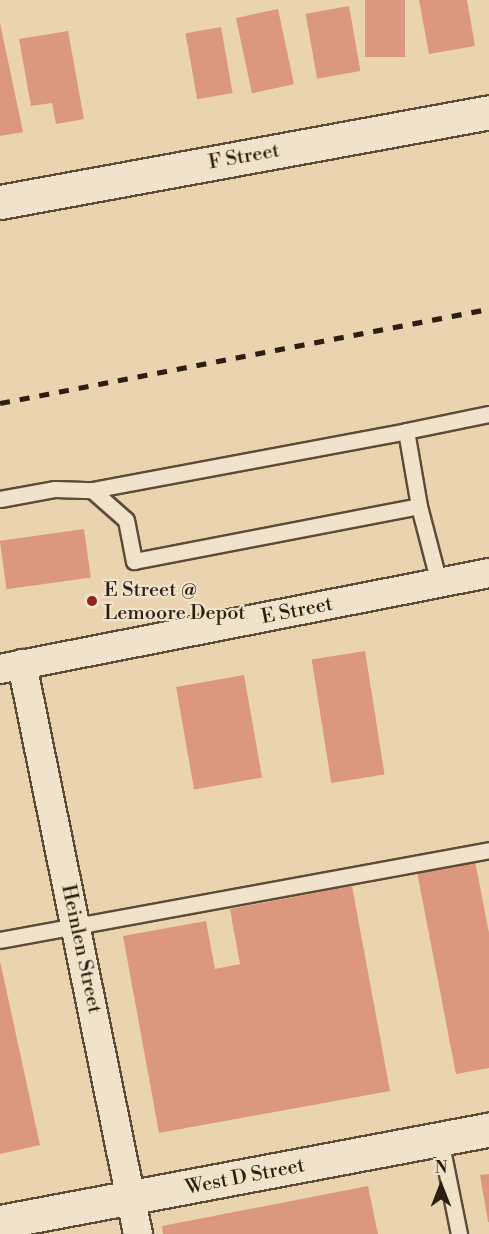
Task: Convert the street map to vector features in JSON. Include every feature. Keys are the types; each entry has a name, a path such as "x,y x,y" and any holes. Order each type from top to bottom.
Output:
{"street":[{"name":"F Street","path":"0,201 489,112"},
{"name":"E Street","path":"11,667 489,573"},
{"name":"Heinlen Street","path":"11,667 76,926 138,1234"},
{"name":"West D Street","path":"0,1222 489,1130"}],"lane":[{"path":"0,499 55,489 92,490 489,414"},
{"path":"406,430 419,506 439,583"},
{"path":"92,490 126,520 134,561 419,506"},
{"path":"0,940 489,850"},
{"path":"440,1139 459,1234"}],"building":[{"path":"365,0 405,0 405,57 365,57"},
{"path":"419,0 467,0 475,46 429,54"},
{"path":"349,6 360,71 317,79 306,14"},
{"path":"278,9 294,84 252,93 236,18"},
{"path":"0,23 23,132 0,136"},
{"path":"221,27 233,93 197,99 186,33"},
{"path":"68,31 84,119 56,124 52,103 31,106 19,39"},
{"path":"84,529 91,578 7,589 0,541"},
{"path":"365,651 385,774 331,783 312,659"},
{"path":"244,675 262,777 194,789 176,687"},
{"path":"475,861 489,933 489,1068 456,1074 417,872"},
{"path":"352,886 390,1091 159,1133 123,936 206,921 215,969 240,964 230,909"},
{"path":"0,961 40,1145 0,1154"},
{"path":"489,1174 489,1222 488,1222 480,1175"},
{"path":"368,1186 378,1234 163,1234 162,1226"}],"railway":[{"path":"0,403 489,309"}],"place":[{"name":"E Street @ Lemoore Depot","path":"92,601"}]}
